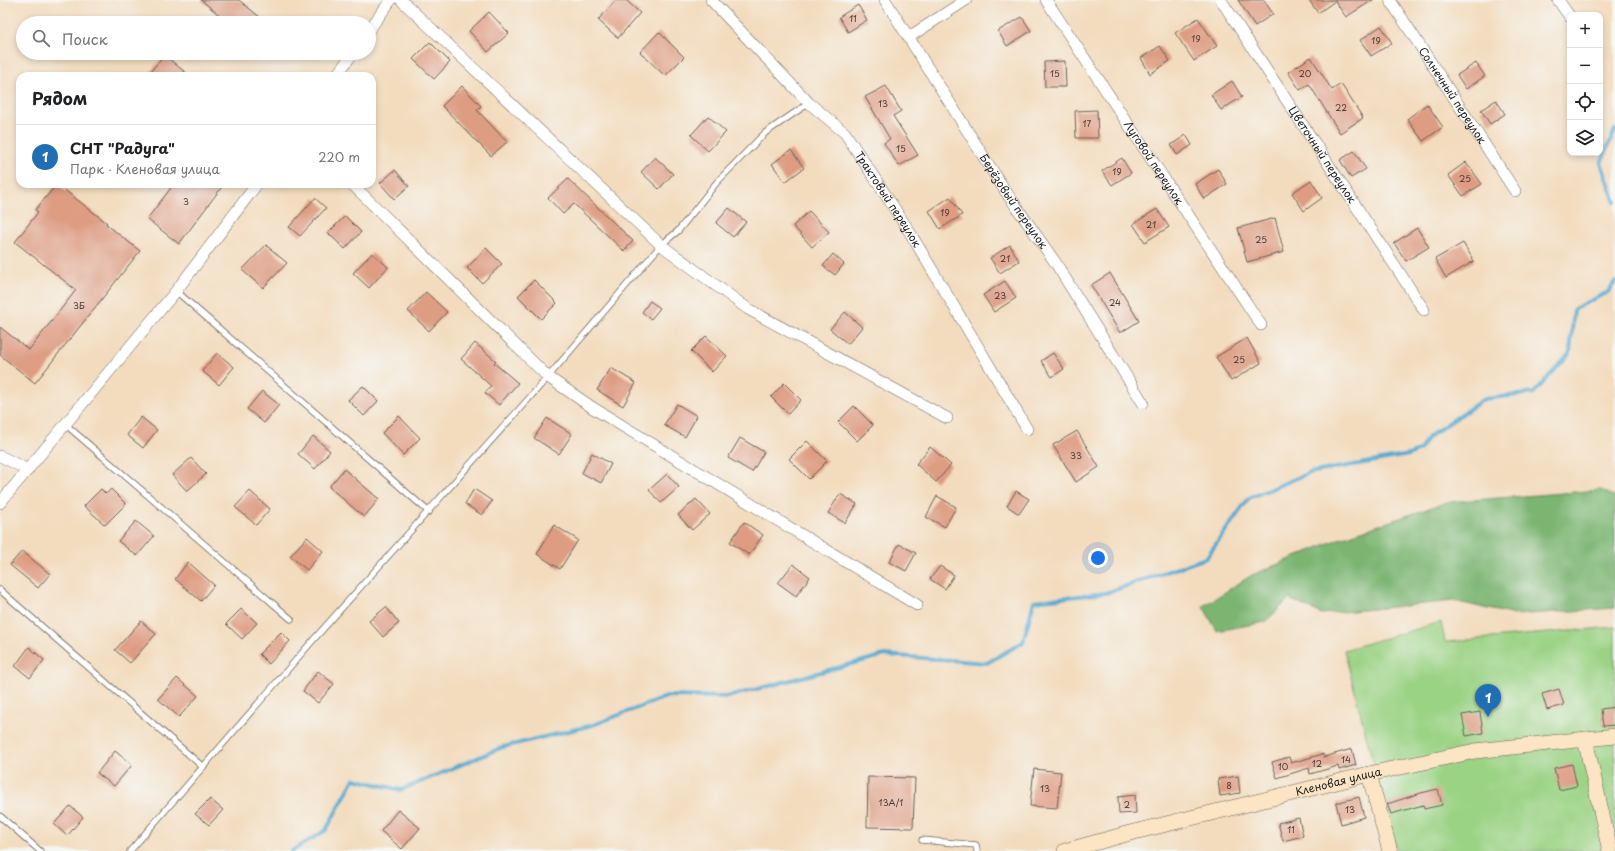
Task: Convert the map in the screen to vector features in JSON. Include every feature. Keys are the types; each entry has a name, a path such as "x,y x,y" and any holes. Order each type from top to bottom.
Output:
{"street":[{"path":"376,20 391,0"},
{"path":"401,0 661,245 748,309 947,418"},
{"name":"Трактовый переулок","path":"711,0 809,104 845,133 906,226 1027,429"},
{"name":"Берёзовый переулок","path":"885,0 1004,189 1055,262 1143,403"},
{"path":"909,37 966,0"},
{"name":"Луговой переулок","path":"1046,0 1262,325"},
{"name":"Цветочный переулок","path":"1221,0 1424,310"},
{"name":"Солнечный переулок","path":"1390,0 1515,191"},
{"path":"1558,0 1567,14"},
{"path":"339,72 348,60"},
{"path":"0,503 176,291 254,188"},
{"path":"356,188 548,377 593,408 917,605"},
{"path":"0,456 28,470"},
{"name":"Кленовая улица","path":"1065,851 1130,833 1369,774 1475,751 1615,736"},
{"path":"1585,739 1610,851"},
{"path":"1369,774 1390,851"}],"lane":[{"path":"130,851 321,632 548,377 661,245 678,231 717,182 765,133 809,104"},
{"path":"176,291 429,512"},
{"path":"65,424 291,619"},
{"path":"0,590 203,767"},
{"path":"0,816 40,851"},
{"path":"922,840 976,845 977,851"}],"green space":[{"path":"1601,490 1615,497 1615,608 1515,615 1454,601 1322,614 1289,599 1265,622 1217,631 1203,606 1252,575 1341,538 1447,502"},
{"path":"1441,622 1445,642 1615,627 1615,851 1396,851 1344,650"}],"building":[{"path":"201,0 239,0 258,16 220,16"},
{"path":"616,0 626,0 640,13 618,38 598,20"},
{"path":"1238,0 1264,0 1273,14 1255,26"},
{"path":"1309,0 1373,0 1346,17 1335,1 1318,13"},
{"path":"858,5 867,20 848,32 839,17"},
{"path":"489,12 509,33 488,52 469,31"},
{"path":"1022,17 1031,31 1007,46 998,31"},
{"path":"1198,18 1217,46 1194,61 1175,33"},
{"path":"1381,26 1392,43 1371,56 1360,40"},
{"path":"659,32 684,57 665,76 640,52"},
{"path":"430,42 450,62 434,79 413,59"},
{"path":"1160,46 1170,61 1150,74 1141,58"},
{"path":"1311,57 1332,90 1341,84 1363,118 1340,133 1309,84 1300,90 1288,72"},
{"path":"160,60 170,60 185,72 150,72"},
{"path":"1065,61 1066,87 1045,87 1044,62"},
{"path":"1476,63 1485,76 1466,89 1457,75"},
{"path":"1232,81 1242,97 1221,110 1211,95"},
{"path":"462,86 481,106 477,110 507,142 491,156 442,106"},
{"path":"886,86 901,111 893,116 918,155 899,166 884,143 890,139 865,97"},
{"path":"1496,100 1505,114 1490,124 1481,110"},
{"path":"1427,104 1443,127 1423,141 1407,119"},
{"path":"1097,110 1098,138 1076,138 1075,111"},
{"path":"708,116 726,132 708,151 691,135"},
{"path":"1186,135 1192,145 1177,155 1171,145"},
{"path":"791,150 804,168 785,182 772,164"},
{"path":"1354,151 1366,169 1351,178 1340,160"},
{"path":"655,157 673,174 659,189 641,172"},
{"path":"1122,158 1131,173 1112,185 1102,171"},
{"path":"1466,162 1482,184 1463,196 1448,175"},
{"path":"1218,169 1227,184 1204,199 1195,184"},
{"path":"395,170 409,186 394,199 380,183"},
{"path":"568,179 633,241 624,251 574,204 563,214 548,198"},
{"path":"1311,180 1322,198 1304,211 1292,193"},
{"path":"54,188 62,188 140,251 35,383 0,355 0,327 29,350 76,290 15,242 38,212 35,210"},
{"path":"171,188 221,188 179,244 147,219"},
{"path":"950,197 962,215 940,229 929,211"},
{"path":"315,198 326,208 300,236 289,227"},
{"path":"729,208 746,222 733,237 716,223"},
{"path":"1157,209 1169,227 1145,242 1133,224"},
{"path":"809,211 829,232 812,247 793,226"},
{"path":"345,216 361,232 345,249 328,233"},
{"path":"1275,218 1284,252 1247,262 1238,228"},
{"path":"1417,228 1429,247 1406,261 1394,243"},
{"path":"1463,243 1474,261 1446,278 1435,259"},
{"path":"266,245 287,263 263,288 242,270"},
{"path":"1010,245 1019,261 1000,273 990,258"},
{"path":"486,248 502,264 482,283 467,268"},
{"path":"372,253 388,267 369,288 353,273"},
{"path":"833,254 844,264 835,275 823,266"},
{"path":"1110,273 1139,321 1120,333 1091,285"},
{"path":"534,280 557,303 541,319 518,296"},
{"path":"1005,281 1016,298 994,312 983,295"},
{"path":"426,292 447,312 429,331 408,311"},
{"path":"650,301 660,308 651,319 642,312"},
{"path":"845,312 862,327 848,344 830,329"},
{"path":"706,336 727,356 712,372 691,351"},
{"path":"1247,338 1261,363 1231,381 1216,357"},
{"path":"475,343 496,361 494,363 518,383 499,405 485,393 491,386 461,359"},
{"path":"217,353 234,367 219,385 202,371"},
{"path":"1053,353 1064,369 1052,377 1041,361"},
{"path":"611,368 636,383 623,406 597,390"},
{"path":"784,383 801,400 788,414 771,397"},
{"path":"363,386 378,401 364,416 348,400"},
{"path":"262,391 279,405 264,423 247,409"},
{"path":"677,404 697,416 685,437 664,425"},
{"path":"854,406 873,425 857,441 838,422"},
{"path":"399,416 420,438 403,455 382,433"},
{"path":"141,417 157,430 143,448 127,435"},
{"path":"547,418 572,434 559,454 534,438"},
{"path":"1077,431 1099,467 1076,482 1053,445"},
{"path":"313,436 330,451 315,469 298,454"},
{"path":"740,438 764,452 752,472 728,458"},
{"path":"807,441 827,461 809,479 789,459"},
{"path":"930,447 951,465 936,482 916,464"},
{"path":"592,453 611,464 601,483 582,473"},
{"path":"191,458 206,474 187,491 172,475"},
{"path":"344,469 379,499 364,517 329,487"},
{"path":"667,474 679,487 661,503 649,490"},
{"path":"101,489 106,494 111,489 126,504 105,525 84,506"},
{"path":"474,489 492,501 482,515 465,504"},
{"path":"250,491 270,509 256,525 235,507"},
{"path":"1016,491 1029,499 1019,514 1007,506"},
{"path":"840,494 857,504 845,523 828,513"},
{"path":"937,496 956,507 945,527 926,517"},
{"path":"696,499 710,514 692,530 678,515"},
{"path":"136,521 154,536 137,556 118,541"},
{"path":"744,522 763,535 749,555 730,542"},
{"path":"554,525 578,540 560,569 537,554"},
{"path":"307,537 323,551 307,570 290,556"},
{"path":"899,544 916,553 906,571 889,562"},
{"path":"22,551 50,574 38,588 10,565"},
{"path":"188,562 214,585 201,601 175,579"},
{"path":"793,564 810,577 796,596 778,583"},
{"path":"940,566 954,575 945,589 930,579"},
{"path":"386,607 399,623 383,637 369,621"},
{"path":"241,609 257,623 242,639 226,624"},
{"path":"141,621 156,634 130,663 115,650"},
{"path":"281,632 290,641 269,664 259,654"},
{"path":"29,647 44,660 30,678 15,666"},
{"path":"318,671 334,684 318,703 303,691"},
{"path":"177,678 198,696 179,717 158,699"},
{"path":"1559,689 1564,705 1547,710 1542,694"},
{"path":"1615,707 1615,725 1603,726 1601,709"},
{"path":"1480,712 1483,733 1466,736 1462,715"},
{"path":"1352,749 1356,765 1339,770 1338,766 1310,774 1309,768 1277,778 1272,762 1289,757 1291,763 1323,754 1324,757"},
{"path":"115,751 132,765 114,786 97,773"},
{"path":"1572,764 1577,786 1559,790 1554,768"},
{"path":"1034,769 1061,772 1057,808 1030,806"},
{"path":"1238,776 1240,793 1220,796 1218,779"},
{"path":"868,777 915,778 913,828 867,827"},
{"path":"1438,789 1442,805 1424,809 1423,805 1391,814 1387,804"},
{"path":"1135,795 1136,813 1119,814 1118,797"},
{"path":"1359,797 1364,817 1341,824 1336,803"},
{"path":"210,799 223,810 209,825 195,814"},
{"path":"70,806 83,817 67,836 54,824"},
{"path":"398,810 420,828 402,849 381,831"},
{"path":"1299,818 1303,836 1283,841 1278,823"}],"waterway":[{"path":"1615,130 1601,163 1615,202"},
{"path":"292,851 326,830 354,779 401,790 503,747 593,725 669,696 727,697 885,655 987,663 1023,642 1034,601 1106,593 1206,558 1249,498 1309,473 1409,455 1420,450 1428,437 1484,399 1534,393 1570,353 1574,309 1608,292 1615,282"}],"place":[{"name":"СНТ \"Радуга\"","path":"1488,717"}]}
